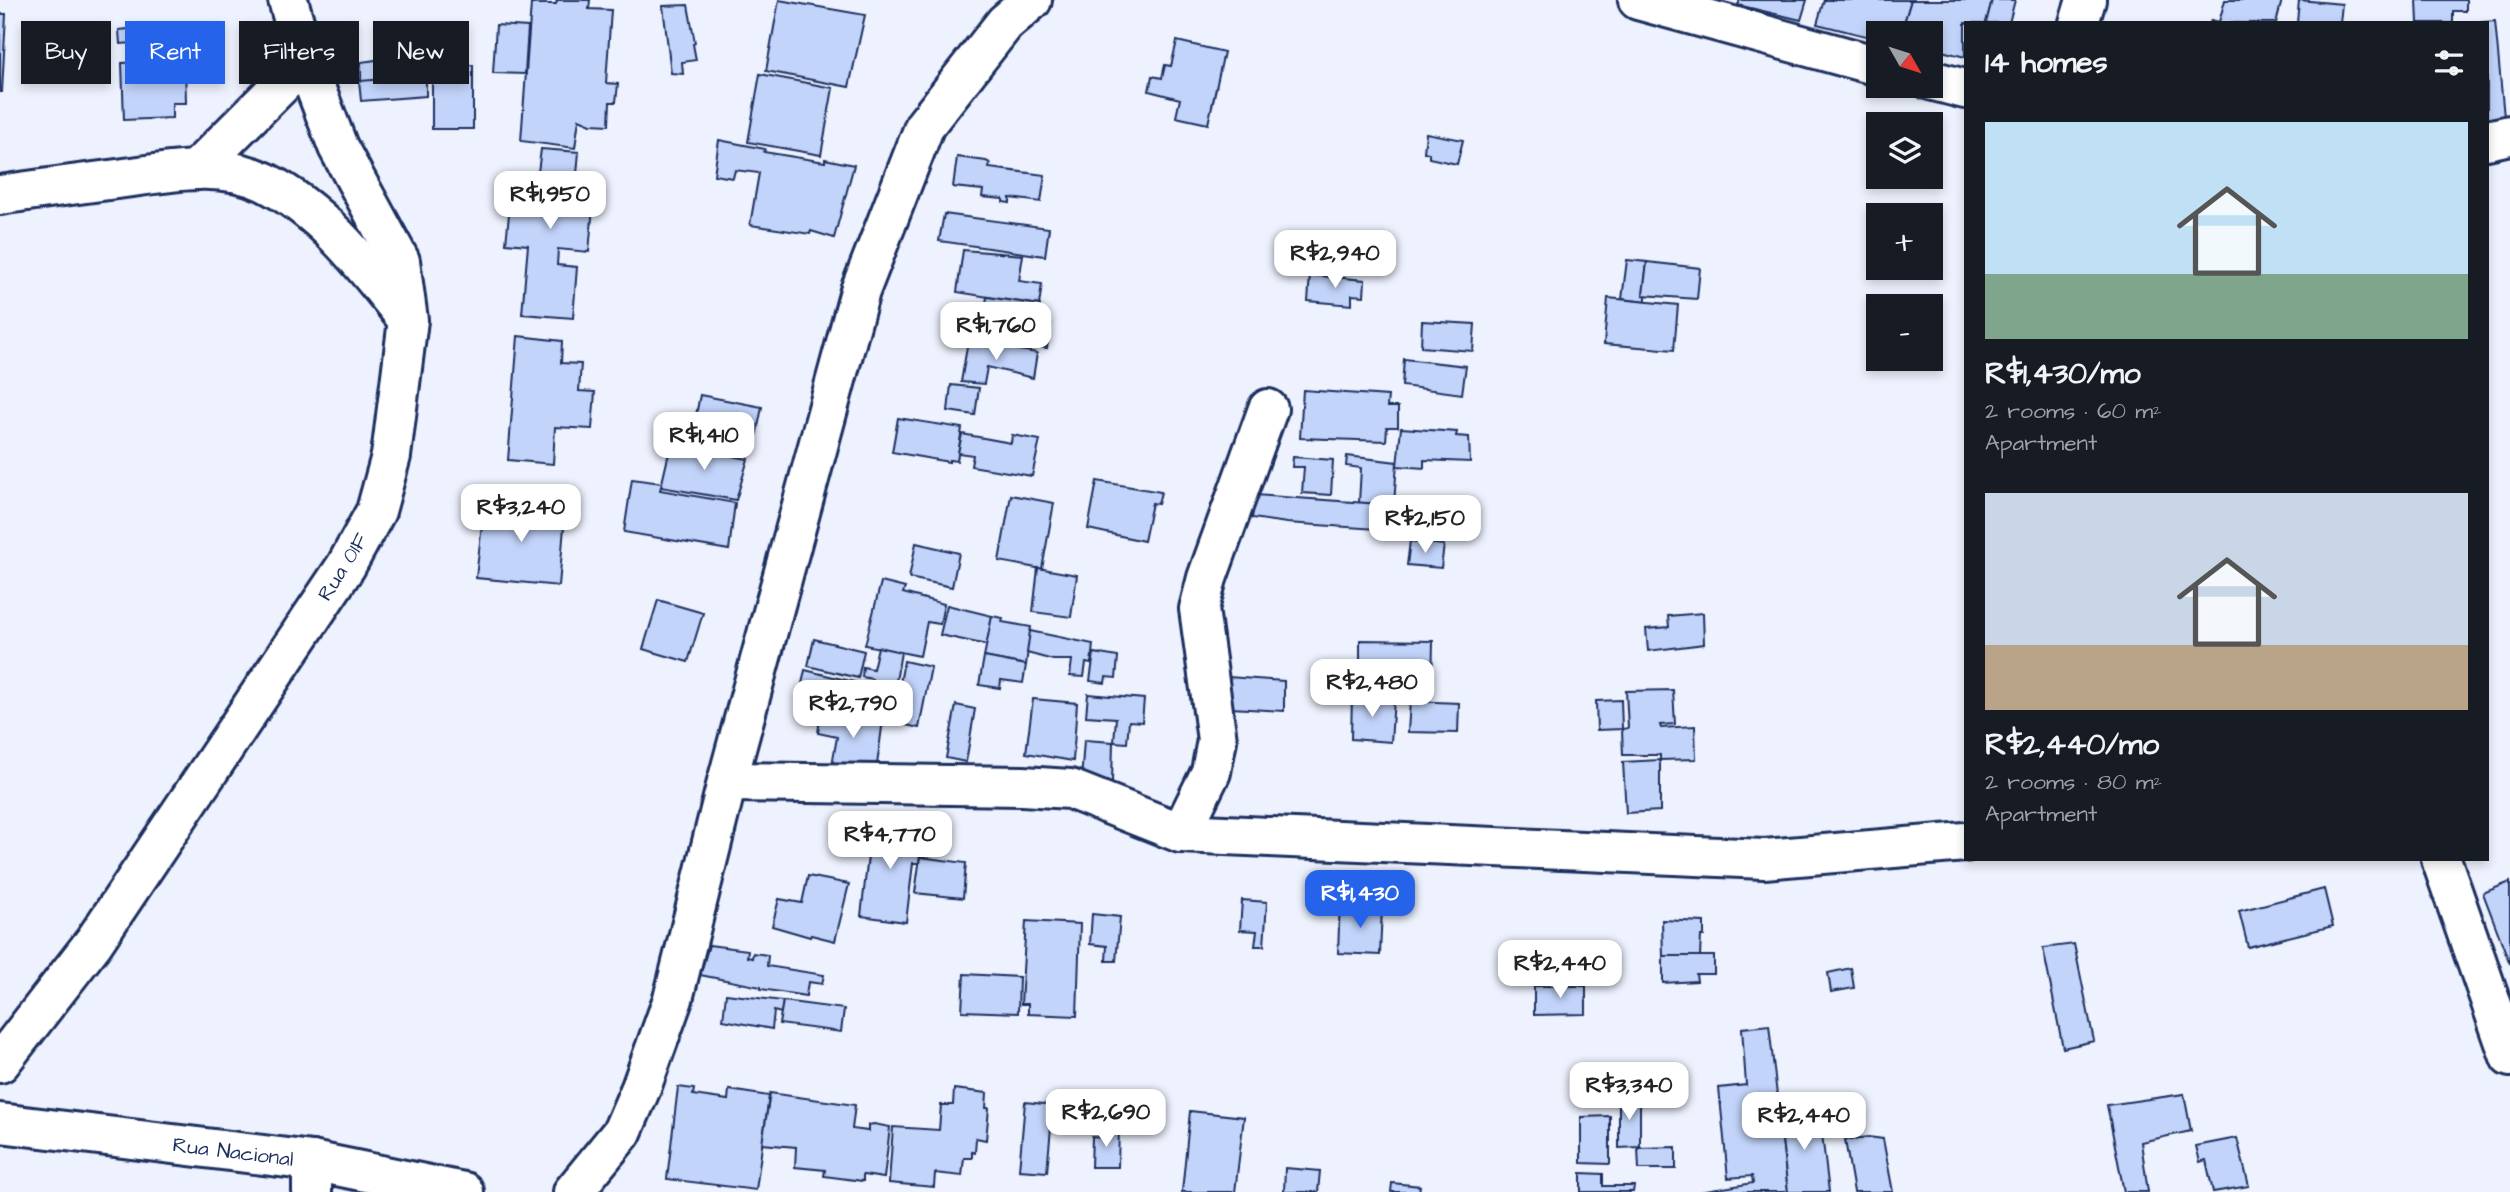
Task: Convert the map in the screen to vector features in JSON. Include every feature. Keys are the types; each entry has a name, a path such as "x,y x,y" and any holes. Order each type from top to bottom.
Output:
{"street":[{"name":"Rua 01F","path":"288,0 294,21"},
{"path":"573,1192 622,1132 673,999 727,782 860,291 925,125 1005,23 1032,0"},
{"path":"1637,0 1720,11 1866,62"},
{"path":"2080,21 2087,0"},
{"path":"1943,83 1964,89"},
{"path":"196,170 282,84"},
{"name":"Rua 01F","path":"0,1063 94,942 346,565 376,511 391,456 408,320 400,261 338,147 314,84"},
{"path":"2489,140 2510,135"},
{"path":"0,195 196,170 235,172 263,181 321,221 408,320"},
{"path":"1181,833 1211,772 1217,740 1199,609 1207,578 1268,409"},
{"path":"727,782 1045,786 1070,789 1181,833 1764,859 1964,842"},
{"path":"2442,861 2510,1057"},
{"name":"Rua Nacional","path":"0,1123 312,1177 464,1192"}],"building":[{"path":"557,0 590,0 589,9 611,10 606,83 618,84 616,102 610,102 609,125 591,124 579,119 575,148 521,141 531,4 556,4"},
{"path":"779,0 865,15 849,87 766,71"},
{"path":"1740,0 1807,0 1801,20 1738,5"},
{"path":"1824,0 1911,0 1905,21 1866,21 1866,36 1817,24"},
{"path":"1911,0 1992,0 1987,21 1964,21 1964,57 1943,51 1943,21 1905,21"},
{"path":"1992,0 2015,0 2010,21 1987,21"},
{"path":"2225,0 2282,0 2277,21 2219,21"},
{"path":"2299,0 2342,4 2340,21 2297,21"},
{"path":"2417,0 2466,0 2466,11 2453,11 2453,21 2418,21"},
{"path":"688,5 696,60 682,62 683,74 671,73 663,6"},
{"path":"0,14 6,14 2,92 0,92"},
{"path":"2489,21 2495,21 2504,117 2489,119"},
{"path":"496,25 528,27 525,74 493,73"},
{"path":"125,29 125,44 120,44 119,30"},
{"path":"1177,41 1224,52 1208,124 1176,117 1180,99 1149,91 1152,76 1162,78 1165,65 1171,66"},
{"path":"373,60 373,80 361,81 361,62"},
{"path":"122,63 125,63 125,84 186,84 186,103 172,103 172,118 124,120"},
{"path":"469,65 473,65 473,129 432,129 432,84 469,84"},
{"path":"760,74 833,88 821,155 748,142"},
{"path":"373,79 373,84 426,84 426,96 361,101 359,80"},
{"path":"1426,133 1463,140 1457,164 1429,158 1429,153 1424,152"},
{"path":"719,140 765,149 764,152 854,165 834,238 811,231 810,234 750,225 759,173 735,170 733,178 714,175"},
{"path":"541,149 579,152 576,185 581,185 581,191 586,192 585,194 594,195 589,252 558,249 557,265 577,267 573,318 522,314 528,245 506,243 513,177 537,180"},
{"path":"957,157 986,161 990,163 989,168 1045,175 1041,202 1010,198 1010,203 1003,202 1003,199 982,197 983,190 953,187"},
{"path":"944,214 1049,228 1045,256 939,241"},
{"path":"963,250 1023,255 1019,281 1042,284 1039,305 957,292"},
{"path":"1627,260 1647,262 1643,295 1646,295 1646,302 1622,299"},
{"path":"1647,262 1700,268 1697,299 1643,295"},
{"path":"1310,275 1365,280 1364,296 1352,295 1352,305 1308,301"},
{"path":"987,297 1040,305 1038,321 1051,323 1047,348 981,338"},
{"path":"1608,298 1678,305 1674,350 1604,344"},
{"path":"1422,321 1475,324 1473,351 1421,347"},
{"path":"518,336 562,341 561,363 581,364 579,391 595,392 592,429 555,427 553,464 508,460"},
{"path":"968,341 1037,353 1033,378 987,367 984,384 961,382"},
{"path":"1404,359 1466,366 1462,394 1402,386"},
{"path":"951,385 979,388 975,415 948,411"},
{"path":"1303,390 1388,396 1387,407 1398,407 1398,427 1387,427 1386,441 1300,438"},
{"path":"700,395 762,407 754,447 728,440 732,421 709,416 705,438 692,435"},
{"path":"898,418 962,428 957,461 892,452"},
{"path":"1401,428 1457,432 1456,436 1469,437 1470,462 1424,460 1424,468 1397,466"},
{"path":"962,434 1011,443 1012,435 1040,440 1032,476 971,466 973,455 958,453"},
{"path":"671,444 748,459 736,500 661,487"},
{"path":"1347,456 1397,462 1394,505 1359,503 1361,468 1346,466"},
{"path":"1293,457 1333,460 1331,495 1302,493 1304,467 1292,467"},
{"path":"632,479 662,483 660,490 735,503 729,550 624,532"},
{"path":"1097,481 1161,492 1158,504 1152,503 1144,541 1088,529"},
{"path":"504,494 535,497 534,502 548,504 548,515 552,515 551,520 546,520 546,525 564,527 559,586 476,578 483,515 502,516"},
{"path":"1011,495 1054,503 1042,569 999,561"},
{"path":"1255,495 1394,505 1392,530 1252,518"},
{"path":"1410,541 1444,545 1441,568 1407,565"},
{"path":"916,543 959,553 952,587 909,578"},
{"path":"1038,568 1077,575 1071,617 1033,612"},
{"path":"881,582 905,588 903,593 944,604 940,624 927,622 920,656 865,645"},
{"path":"658,600 703,613 688,662 643,649"},
{"path":"947,605 992,616 987,645 940,635"},
{"path":"1703,613 1704,644 1648,651 1646,629 1669,627 1668,616"},
{"path":"992,616 1003,618 1002,622 1031,627 1026,665 984,657"},
{"path":"1030,631 1093,644 1091,664 1086,663 1084,677 1070,676 1072,660 1053,660 1027,653"},
{"path":"814,639 864,651 858,678 808,666"},
{"path":"1360,640 1433,641 1432,685 1360,683"},
{"path":"878,647 901,652 890,717 857,710 858,700 867,702 872,679 862,677 863,667 873,669"},
{"path":"1094,653 1118,657 1116,678 1106,677 1105,683 1090,681"},
{"path":"984,657 1026,665 1023,683 1001,680 1000,688 979,685"},
{"path":"904,661 931,667 919,728 893,722"},
{"path":"805,670 858,683 852,709 799,698"},
{"path":"1214,676 1284,681 1284,711 1213,707"},
{"path":"1673,690 1675,724 1660,725 1661,728 1695,726 1696,759 1660,760 1660,755 1623,755 1622,729 1628,728 1626,691"},
{"path":"1088,694 1144,699 1142,722 1129,721 1127,743 1114,742 1116,718 1086,716"},
{"path":"1352,695 1394,699 1391,742 1351,739"},
{"path":"1033,699 1077,703 1073,761 1026,753"},
{"path":"1621,700 1622,729 1597,730 1596,701"},
{"path":"1410,701 1459,703 1458,733 1408,732"},
{"path":"956,705 975,709 966,762 946,758"},
{"path":"821,711 883,720 876,772 832,765 837,737 818,733"},
{"path":"1084,740 1113,742 1112,783 1081,782"},
{"path":"1660,760 1660,811 1626,813 1623,762"},
{"path":"868,823 923,830 919,863 913,863 906,922 861,916 868,856 864,856"},
{"path":"920,857 966,863 963,898 915,893"},
{"path":"808,876 849,884 835,941 772,926 779,899 802,903"},
{"path":"2510,882 2510,964 2483,893"},
{"path":"2324,889 2333,926 2248,947 2239,911"},
{"path":"1242,900 1267,902 1264,946 1255,946 1257,931 1240,930"},
{"path":"1340,900 1347,900 1347,906 1382,907 1380,955 1338,953"},
{"path":"1092,914 1120,917 1116,961 1106,961 1107,946 1090,944"},
{"path":"1662,920 1704,922 1700,956 1663,956"},
{"path":"1026,921 1080,924 1077,1016 1028,1014 1028,1004 1021,1004"},
{"path":"2074,944 2094,1041 2063,1048 2043,948"},
{"path":"709,945 748,950 747,957 752,958 753,953 768,955 767,966 824,975 822,984 808,982 806,996 700,975"},
{"path":"1663,956 1714,956 1714,974 1696,974 1697,981 1663,983"},
{"path":"1851,968 1854,988 1831,992 1828,973"},
{"path":"964,974 1019,977 1018,1013 962,1011"},
{"path":"1534,986 1586,986 1586,1014 1534,1015"},
{"path":"726,994 783,1001 781,1013 774,1011 772,1029 723,1020"},
{"path":"783,1001 844,1009 841,1032 779,1024"},
{"path":"1769,1025 1788,1192 1700,1192 1753,1183 1752,1176 1728,1178 1719,1088 1746,1085 1742,1028"},
{"path":"678,1087 694,1089 693,1095 728,1100 729,1090 769,1096 756,1190 667,1179"},
{"path":"954,1089 987,1093 986,1108 989,1108 986,1140 976,1138 972,1158 964,1158 962,1176 935,1173 934,1187 889,1183 893,1127 939,1130 941,1105 953,1105"},
{"path":"770,1093 855,1105 852,1129 868,1131 868,1125 874,1124 890,1127 884,1178 863,1175 863,1181 824,1176 825,1170 795,1167 796,1147 762,1144"},
{"path":"2184,1094 2191,1131 2141,1142 2148,1192 2124,1192 2107,1105"},
{"path":"1619,1097 1640,1097 1640,1147 1619,1148"},
{"path":"1025,1102 1053,1105 1047,1172 1019,1170"},
{"path":"1819,1109 1829,1192 1788,1192 1779,1113"},
{"path":"1190,1111 1244,1117 1235,1192 1182,1192"},
{"path":"1610,1116 1610,1164 1581,1163 1581,1117"},
{"path":"1105,1126 1119,1127 1118,1167 1091,1167 1092,1137 1105,1138"},
{"path":"1868,1137 1883,1139 1893,1192 1854,1192 1845,1140"},
{"path":"2237,1138 2249,1186 2213,1192 2206,1160 2200,1162 2196,1146"},
{"path":"1676,1147 1676,1169 1639,1169 1638,1148"},
{"path":"1285,1168 1320,1171 1318,1192 1284,1192"},
{"path":"1581,1173 1603,1174 1603,1186 1634,1186 1633,1192 1581,1192"},
{"path":"1392,1183 1420,1186 1419,1192 1391,1192"}]}
